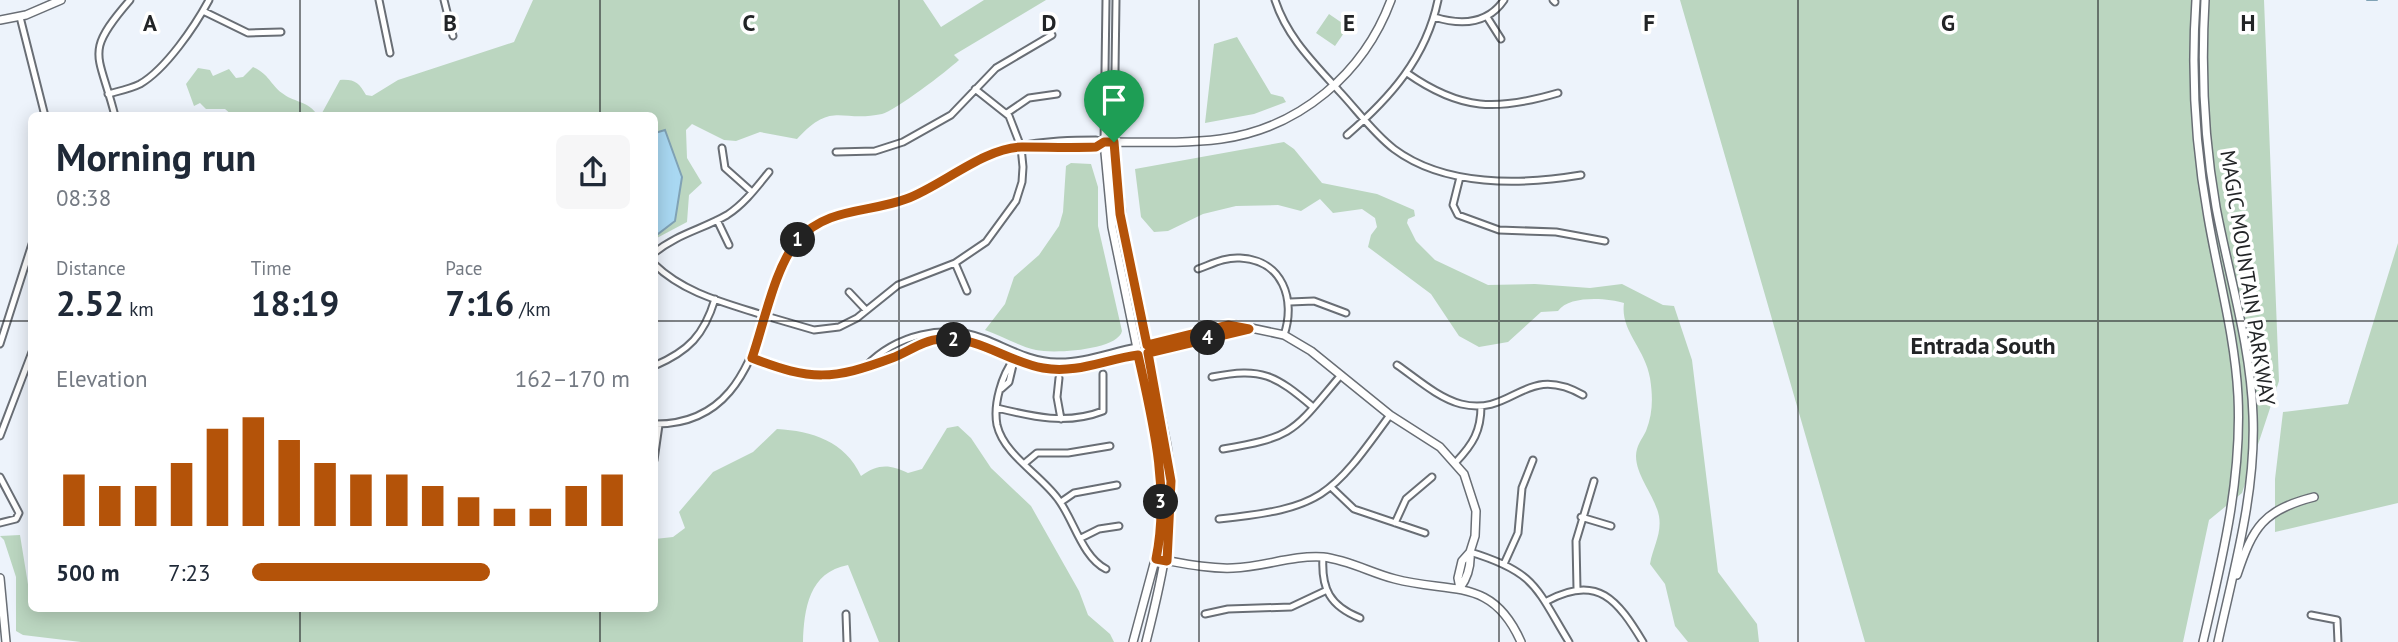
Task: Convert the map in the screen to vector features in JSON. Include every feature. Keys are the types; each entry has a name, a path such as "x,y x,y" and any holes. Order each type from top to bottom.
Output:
{"street":[{"path":"0,20 20,16 61,0"},
{"path":"114,112 99,60 99,45 107,26 131,0"},
{"path":"108,94 138,85 150,76 177,47 209,0"},
{"path":"379,0 390,53"},
{"path":"444,0 453,36"},
{"path":"1106,0 1105,171 1159,463 1161,513 1156,559 1133,642"},
{"path":"1116,0 1114,142 1117,187 1171,481 1167,561 1146,642"},
{"path":"1275,0 1281,20 1297,45 1365,120 1404,156 1434,171 1460,177 1548,179 1581,175"},
{"path":"658,425 693,417 720,402 740,380 752,358 789,253 815,225 834,215 904,200 971,163 1043,140 1206,140 1236,136 1296,114 1334,86 1371,42 1391,0"},
{"path":"1347,135 1365,120 1408,73 1434,17 1438,0"},
{"path":"1434,17 1459,23 1487,17 1504,0"},
{"name":"MAGIC MOUNTAIN PARKWAY","path":"2196,0 2193,70 2197,141 2232,345 2239,439 2232,509 2203,642"},
{"name":"MAGIC MOUNTAIN PARKWAY","path":"2205,0 2203,82 2209,159 2249,376 2253,417 2249,497 2218,642"},
{"path":"203,11 248,33 281,32"},
{"path":"20,16 44,112"},
{"path":"1487,17 1501,39"},
{"path":"836,152 875,151 903,142 951,115 996,68 1052,35"},
{"path":"1408,73 1445,96 1483,106 1512,105 1558,93"},
{"path":"658,267 681,286 804,329 823,331 849,323 898,285 956,263 979,249 1016,201 1023,182 1021,146 1007,113 975,89"},
{"path":"1007,113 1029,98 1057,93"},
{"path":"722,148 724,168 752,192"},
{"path":"658,250 679,236 717,220 738,207 769,172"},
{"path":"1460,177 1453,205 1458,215 1499,230 1556,232 1605,241"},
{"path":"717,220 729,245"},
{"path":"0,344 28,256"},
{"path":"1198,269 1230,258 1258,262 1279,278 1290,302 1284,335"},
{"path":"956,263 967,291"},
{"path":"849,292 866,310"},
{"path":"658,364 682,353 699,337 715,299"},
{"path":"1290,302 1314,301 1346,313"},
{"path":"866,366 882,352 905,340 940,332 973,335 1016,356 1057,362 1147,349 1228,325 1284,335 1311,351 1390,415 1440,447 1456,462 1470,487 1476,511 1475,536 1469,552 1468,572 1460,588"},
{"path":"752,358 793,374 812,376 843,374 925,342 941,339 967,341 1058,370 1087,367 1137,351"},
{"path":"1016,356 1009,382 1001,389 997,408 1000,433 1060,502 1093,561 1106,569"},
{"path":"0,436 28,362"},
{"path":"1397,365 1452,401 1480,406 1496,403 1541,383 1560,384 1583,395"},
{"path":"1212,377 1241,372 1273,376 1313,407"},
{"path":"997,408 1040,419 1061,419 1103,411 1103,374"},
{"path":"1223,449 1280,437 1296,427 1341,375"},
{"path":"1059,378 1057,397 1061,419"},
{"path":"1456,462 1475,440 1481,422 1480,406"},
{"path":"1219,519 1291,509 1332,488 1356,463 1390,415"},
{"path":"1025,463 1037,453 1068,453 1110,446"},
{"path":"1504,564 1518,533 1522,488 1533,460"},
{"path":"0,477 19,513 16,519 0,523"},
{"path":"1395,523 1406,499 1432,477"},
{"path":"1577,589 1576,541 1581,517 1594,481"},
{"path":"1060,502 1074,493 1117,485"},
{"path":"1332,488 1354,509 1425,533"},
{"path":"2224,612 2247,544 2256,527 2277,510 2314,497"},
{"path":"1581,517 1611,526"},
{"path":"1081,538 1099,529 1119,526"},
{"path":"1469,552 1504,564 1532,584 1547,601 1569,642"},
{"path":"1156,559 1233,568 1299,557 1324,557 1345,561 1396,579 1460,588 1477,594 1499,609 1521,642"},
{"path":"1324,557 1325,591 1342,610 1360,618"},
{"path":"0,578 6,642"},
{"path":"1547,601 1577,589 1595,591 1614,600 1643,642"},
{"path":"1205,614 1228,609 1291,607 1325,591"},
{"path":"846,614 847,642"},
{"path":"2311,615 2337,620 2338,642"}],"green space":[{"path":"533,0 923,0 941,27 984,0 1046,0 954,55 959,60 953,65 909,98 882,114 829,116 809,127 797,139 760,132 736,141 724,140 692,124 686,130 687,158 702,183 689,195 687,222 658,237 658,112 323,112 340,80 356,83 366,95 372,96 398,80 514,42"},
{"path":"1680,0 2264,0 2279,381 2242,493 2209,520 2183,642 1865,642"},
{"path":"1329,14 1348,27 1335,46 1316,33"},
{"path":"1237,37 1271,94 1283,97 1286,102 1254,114 1205,123 1214,44"},
{"path":"253,67 286,96 315,112 228,112 225,109 206,109 200,103 194,106 186,84 198,68 210,70 213,76 229,69 236,78 243,77"},
{"path":"1284,142 1294,149 1322,183 1377,194 1414,210 1415,216 1408,219 1407,223 1416,241 1435,260 1488,285 1535,284 1590,288 1622,284 1663,305 1674,306 1692,360 1718,572 1757,624 1759,642 1688,642 1675,626 1665,584 1650,564 1660,523 1654,501 1639,471 1636,456 1650,418 1651,385 1647,367 1626,322 1624,303 1599,299 1571,302 1558,311 1541,312 1508,342 1479,347 1459,336 1431,294 1368,247 1371,235 1377,227 1375,218 1362,209 1333,213 1320,199 1301,211 1278,205 1236,206 1203,214 1168,231 1154,232 1141,217 1135,169"},
{"path":"1071,163 1091,164 1098,187 1098,226 1122,331 1109,343 1098,346 1070,351 1036,350 985,330 1005,304 1014,277 1039,255 1059,226 1063,212 1066,166"},
{"path":"2398,243 2398,503 2275,532 2275,479 2283,412 2348,404"},
{"path":"958,426 971,438 991,468 1031,506 1079,591 1088,615 1110,634 1114,642 879,642 848,565 825,575 811,594 805,617 803,642 81,642 23,635 16,631 16,577 4,540 0,536 20,535 28,584 28,612 658,612 658,539 673,537 685,528 679,512 713,472 753,452 777,429 803,432 837,446 861,476 873,469 884,467 908,473 922,469 947,428"}],"water":[{"path":"665,130 682,177 675,221 658,234 658,132"}],"waterway":[{"path":"2367,0 2377,0"}],"district":[{"name":"Entrada South","path":"1983,345"}],"route":[{"path":"1104,142 1114,142 1120,214 1147,345 1232,324 1249,329 1148,353 1167,446 1171,481 1172,516 1167,561 1156,559 1161,513 1159,463 1138,355 1087,367 1058,370 1024,363 967,341 941,339 925,342 908,352 874,365 833,376 793,374 752,358 789,253 797,240 825,219 904,200 971,163 1021,146 1033,149 1096,147 1104,142"}]}
